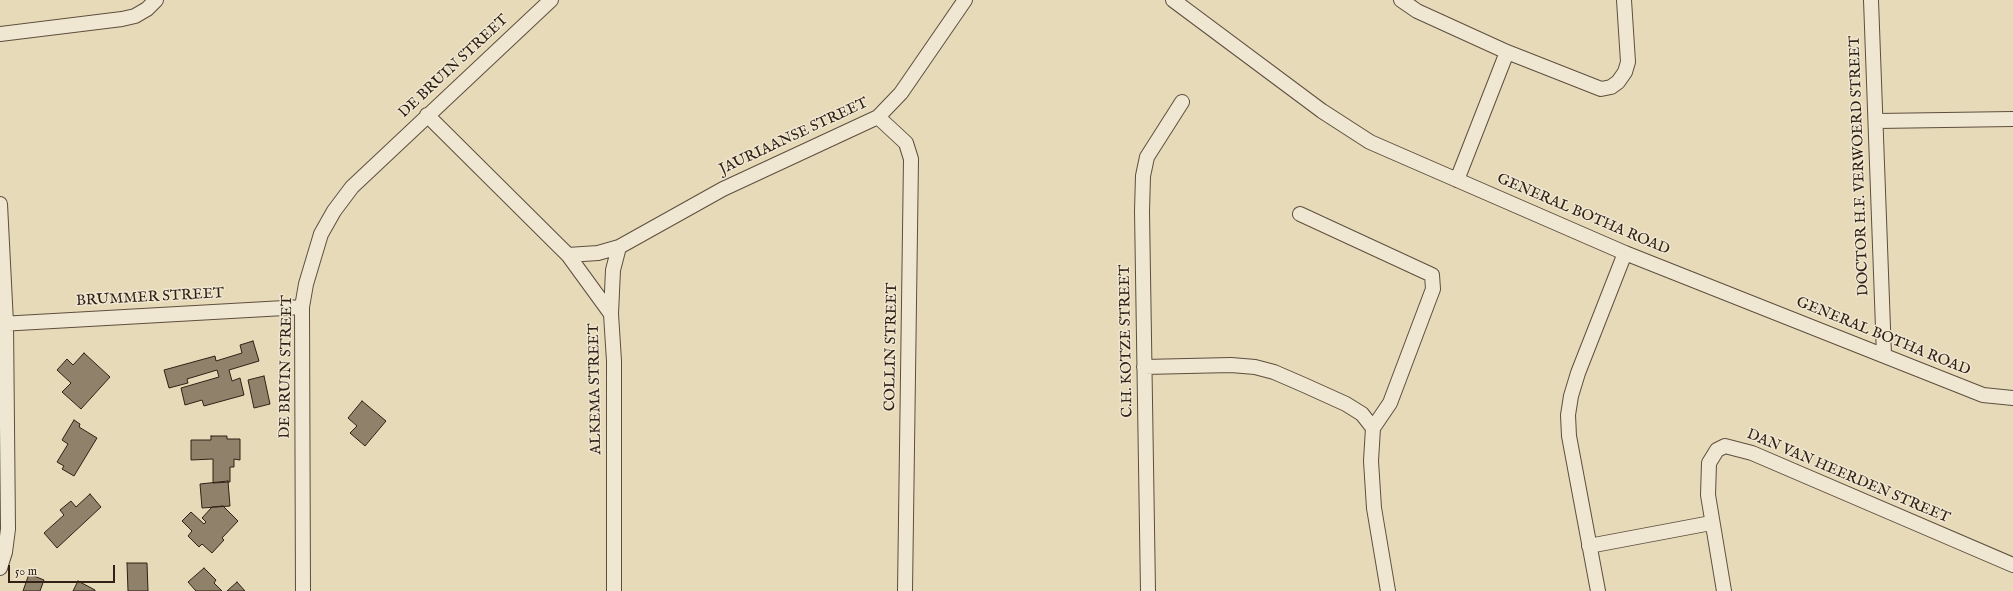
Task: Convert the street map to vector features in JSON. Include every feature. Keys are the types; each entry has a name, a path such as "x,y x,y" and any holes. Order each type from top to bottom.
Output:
{"street":[{"path":"0,34 122,19 135,16 147,9 156,0"},
{"name":"DE BRUIN STREET","path":"303,591 302,307 306,284 321,234 334,211 352,187 551,0"},
{"name":"JAURIAANSE STREET","path":"568,255 598,253 619,247 723,189 878,117 901,93 965,0"},
{"name":"GENERAL BOTHA ROAD","path":"1173,0 1322,111 1343,126 1370,142 1625,253 1983,394 2013,398"},
{"path":"1401,0 1417,11 1507,52 1601,90 1611,87 1623,76 1628,62 1624,0"},
{"name":"DOCTOR H.F. VERWOERD STREET","path":"1871,0 1877,121 1884,356"},
{"path":"1458,180 1507,52"},
{"name":"C.H. KOTZE STREET","path":"1148,591 1142,211 1144,176 1147,158 1150,151 1182,102"},
{"name":"ALKEMA STREET","path":"427,115 568,255 612,314 614,361 614,591"},
{"name":"COLLIN STREET","path":"878,117 906,143 911,159 905,591"},
{"path":"1877,121 2013,119"},
{"path":"0,204 8,530 5,552 0,568"},
{"path":"1300,214 1432,275 1433,289 1390,403 1373,428 1371,461 1373,502 1388,591"},
{"path":"612,314 613,270 619,247"},
{"path":"1598,591 1569,436 1568,415 1571,396 1578,373 1625,253"},
{"name":"BRUMMER STREET","path":"3,324 302,307"},
{"path":"1144,368 1231,365 1255,367 1274,372 1351,406 1362,414 1373,428"},
{"name":"DAN VAN HEERDEN STREET","path":"1724,591 1711,523 1708,495 1709,463 1718,450 1730,446 1752,453 2013,565"},
{"path":"1589,546 1711,523"}],"building":[{"path":"253,341 259,361 229,370 232,381 240,378 244,395 204,406 202,400 185,405 181,388 219,377 217,370 187,379 188,383 169,388 164,370 215,356 216,361 242,353 240,345"},
{"path":"84,353 110,377 81,409 62,392 71,383 57,370 67,359 73,365"},
{"path":"264,376 270,404 254,408 248,380"},
{"path":"362,401 386,421 365,446 350,433 357,426 348,418"},
{"path":"74,420 80,424 79,427 97,438 74,476 62,469 64,466 57,462 68,444 62,440"},
{"path":"211,436 227,436 227,439 240,439 240,460 234,459 234,467 230,467 230,482 213,483 213,459 191,460 191,440 211,440"},
{"path":"228,481 230,506 202,508 200,484"},
{"path":"90,494 101,507 57,548 44,533 64,515 60,510 71,501 76,507"},
{"path":"223,506 238,521 222,538 224,540 212,553 202,544 199,547 188,536 192,531 182,521 191,512 204,524 206,522 202,518 212,507"},
{"path":"127,563 147,563 148,591 128,591"},
{"path":"204,568 216,580 214,583 222,591 196,591 188,582"},
{"path":"29,574 44,580 40,591 23,591"},
{"path":"78,581 95,590 95,591 73,591"},
{"path":"237,582 245,591 227,591"}]}
